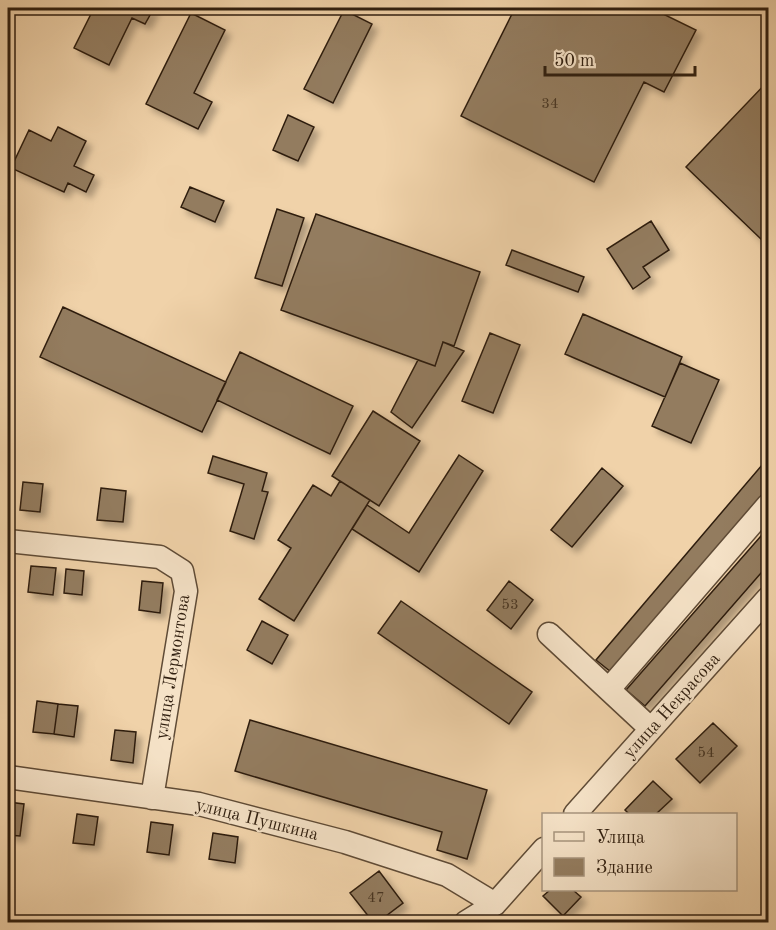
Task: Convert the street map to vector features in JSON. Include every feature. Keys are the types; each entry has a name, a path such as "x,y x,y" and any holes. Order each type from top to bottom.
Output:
{"street":[{"path":"609,689 768,505"},
{"name":"улица Лермонтова","path":"8,541 160,558 182,571 186,591 152,798"},
{"name":"улица Некрасова","path":"576,813 768,598"},
{"path":"549,634 651,729"},
{"name":"улица Пушкина","path":"8,777 199,804 345,842 447,875 495,904"},
{"path":"466,922 495,904 542,850"}],"building":[{"path":"94,8 154,8 145,24 132,18 109,65 74,48"},
{"path":"515,8 651,8 696,30 664,92 644,82 594,182 461,116"},
{"path":"344,10 372,24 333,103 304,89"},
{"path":"191,13 225,30 194,93 212,102 198,129 146,104"},
{"path":"768,81 768,235 763,241 686,167"},
{"path":"288,115 314,127 298,161 273,150"},
{"path":"58,127 86,141 74,166 94,175 86,192 68,183 64,192 11,168 29,130 51,141"},
{"path":"190,187 224,201 215,222 181,207"},
{"path":"277,209 304,218 282,286 255,278"},
{"path":"316,214 480,272 454,346 443,342 435,366 281,310"},
{"path":"651,221 669,250 643,267 650,277 633,289 607,249"},
{"path":"512,250 584,277 578,292 506,265"},
{"path":"63,307 226,382 202,432 40,357"},
{"path":"583,314 682,357 665,397 565,354"},
{"path":"490,333 520,345 493,413 462,401"},
{"path":"443,342 464,351 412,428 391,412 418,360 435,366"},
{"path":"240,352 353,406 330,454 217,400"},
{"path":"680,363 719,380 691,443 652,426"},
{"path":"373,411 420,441 379,506 332,476"},
{"path":"459,455 483,471 419,572 352,529 367,505 409,533"},
{"path":"213,456 267,473 262,491 268,492 254,539 230,531 244,484 208,473"},
{"path":"768,458 768,488 611,672 596,660"},
{"path":"602,468 623,486 572,547 551,530"},
{"path":"340,481 370,500 294,621 259,599 291,548 278,540 313,485 331,496"},
{"path":"23,482 43,484 40,512 20,510"},
{"path":"101,488 126,491 123,522 97,520"},
{"path":"768,528 768,565 645,706 626,690"},
{"path":"31,566 56,568 53,595 28,592"},
{"path":"66,569 84,571 82,595 64,593"},
{"path":"142,581 163,583 160,613 139,610"},
{"path":"509,581 533,600 511,629 487,610"},
{"path":"401,601 532,692 509,724 378,633"},
{"path":"262,621 288,635 272,664 247,650"},
{"path":"37,701 58,704 54,734 33,732"},
{"path":"58,704 78,706 74,737 54,734"},
{"path":"250,720 487,790 467,859 437,850 442,832 235,771"},
{"path":"713,723 737,746 700,783 676,759"},
{"path":"115,730 136,732 133,763 111,760"},
{"path":"653,781 672,799 657,813 628,813 625,810"},
{"path":"8,802 24,804 20,836 8,835"},
{"path":"77,814 98,817 94,845 73,843"},
{"path":"151,822 173,825 169,855 147,852"},
{"path":"213,833 238,837 235,863 209,859"},
{"path":"379,871 403,903 378,922 373,922 350,893"},
{"path":"549,891 574,891 581,897 563,916 543,896"}]}
